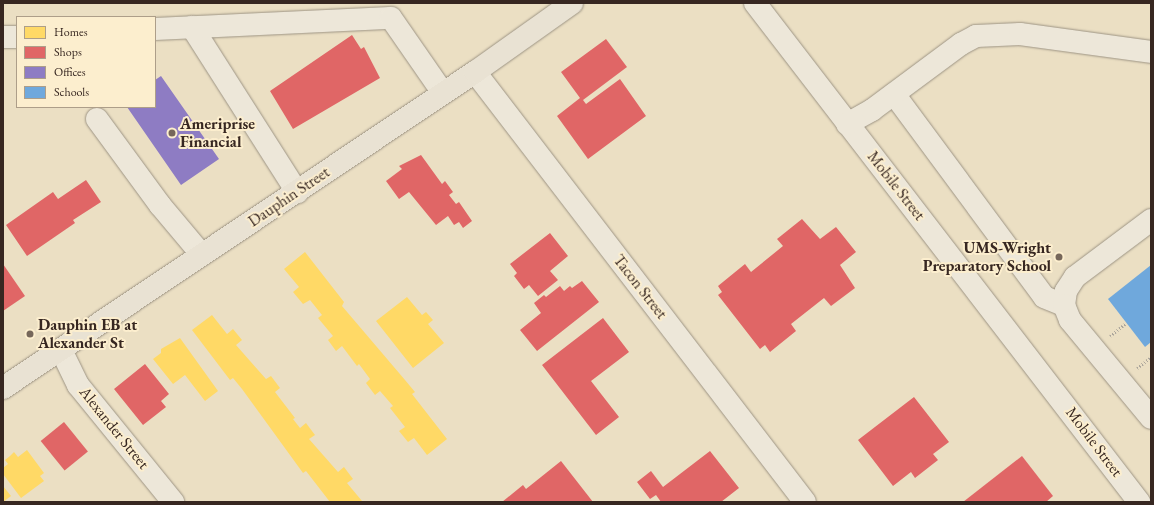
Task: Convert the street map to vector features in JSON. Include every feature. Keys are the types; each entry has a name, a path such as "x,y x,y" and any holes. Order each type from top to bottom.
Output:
{"main road":[{"name":"Dauphin Street","path":"3,388 475,72 572,3"}],"street":[{"name":"Mobile Street","path":"755,3 1136,501"},
{"path":"156,29 391,18 443,93"},
{"path":"192,27 296,192"},
{"path":"847,124 894,94 961,44 976,36 1020,34 1151,52"},
{"path":"3,37 16,37"},
{"name":"Tacon Street","path":"475,72 805,502"},
{"path":"894,94 1044,297 1064,305"},
{"path":"96,119 160,205 202,255"},
{"path":"1151,220 1075,277 1066,291 1064,305 1070,320 1151,418"},
{"name":"Alexander Street","path":"61,350 78,385 173,502"}],"path":[{"path":"1106,339 1126,323"},
{"path":"1133,371 1151,357"}],"building: Homes":[{"path":"305,252 344,302 342,306 415,392 412,394 447,439 427,455 414,438 408,442 399,431 405,427 390,408 393,406 380,391 375,395 366,383 370,379 359,364 357,366 342,346 336,351 328,340 333,336 318,318 322,315 310,300 303,304 293,292 299,287 284,269"},
{"path":"407,297 422,315 426,312 433,320 428,324 444,343 413,368 376,321"},
{"path":"212,315 227,334 233,329 242,340 236,345 266,379 271,376 280,388 275,392 295,418 293,419 300,428 306,423 315,435 309,439 338,472 344,467 353,479 347,483 362,501 330,502 306,471 303,473 242,389 233,378 230,380 192,330"},
{"path":"180,338 218,391 205,401 185,375 173,384 153,359 161,353 161,349"},
{"path":"27,450 44,473 40,476 44,481 21,498 3,474 3,468 8,464 5,460 14,452 18,457"},
{"path":"3,486 11,496 3,502"}],"building: Shops":[{"path":"352,35 361,49 364,47 380,78 293,129 270,91"},
{"path":"606,39 627,67 583,100 586,104 620,79 646,116 588,159 557,116 580,98 561,72"},
{"path":"421,155 442,184 445,181 453,192 449,195 456,204 459,202 472,221 463,228 459,222 454,225 448,216 436,225 409,192 399,199 386,181 402,169 399,166"},
{"path":"86,180 101,202 73,220 75,223 27,256 6,225 53,192 58,199"},
{"path":"802,219 820,239 836,227 856,252 840,265 855,288 831,306 824,298 791,324 796,331 770,352 765,345 760,349 718,295 722,292 718,286 745,264 751,272 783,246 777,239"},
{"path":"550,233 568,256 550,271 558,280 538,296 529,285 524,289 514,276 517,273 510,264"},
{"path":"3,264 25,296 3,311"},
{"path":"582,281 599,302 537,351 520,330 541,313 534,303 544,295 546,297 560,286 564,291 570,286 572,288"},
{"path":"603,318 629,352 591,381 619,417 596,435 542,365"},
{"path":"145,364 169,394 161,401 166,407 143,425 114,389"},
{"path":"914,397 949,442 933,454 938,460 915,478 911,472 893,486 858,440"},
{"path":"64,422 88,452 65,470 41,441"},
{"path":"710,451 739,488 721,502 661,502 656,495 650,499 637,482 651,471 663,487"},
{"path":"1022,456 1053,496 1046,502 963,502"},
{"path":"561,461 593,502 502,502 523,485 526,489"}],"building: Offices":[{"path":"161,76 219,159 181,185 128,108 156,108 156,79"}],"building: Schools":[{"path":"1151,265 1151,342 1145,347 1108,299"}],"place":[{"name":"Ameriprise Financial","path":"172,133"},
{"name":"UMS-Wright Preparatory School","path":"1059,257"},
{"name":"Dauphin EB at Alexander St","path":"30,334"}]}
